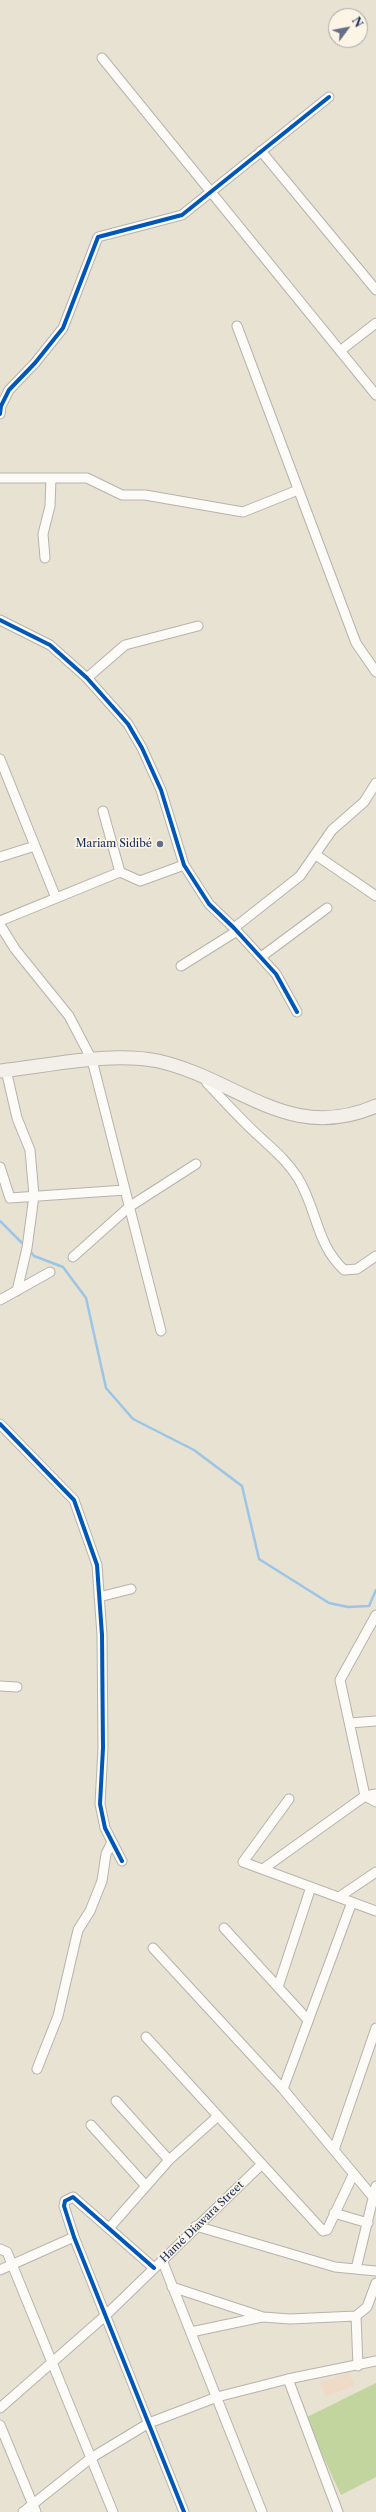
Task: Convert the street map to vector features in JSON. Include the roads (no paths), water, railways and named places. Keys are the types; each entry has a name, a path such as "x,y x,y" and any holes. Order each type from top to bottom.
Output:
{"street":[{"path":"102,58 376,395"},
{"path":"0,414 1,406 9,390 63,328 98,237 182,215 329,97"},
{"path":"261,151 376,290"},
{"path":"340,351 376,323"},
{"path":"237,326 356,643 376,672"},
{"path":"0,478 87,478 122,495 145,495 243,512 298,490"},
{"path":"45,558 43,534 50,506 51,478"},
{"path":"0,620 50,645 87,678 128,724 142,748 162,790 184,865 209,904 236,929 276,974 297,1012"},
{"path":"87,678 125,644 198,626"},
{"path":"0,759 56,898"},
{"path":"181,966 236,929 300,876 332,830 364,802 376,783"},
{"path":"103,811 120,872"},
{"path":"0,857 35,846"},
{"path":"316,855 376,896"},
{"path":"0,921 120,872 140,881 184,865"},
{"path":"261,958 327,908"},
{"path":"0,925 15,949 69,1016 92,1060 161,1331"},
{"path":"17,1291 27,1248 34,1196 30,1150 17,1118 3,1071 92,1060 128,1058 156,1061 205,1077 263,1105 294,1116 316,1119 337,1118 358,1114 376,1106"},
{"path":"205,1077 208,1083 235,1113 280,1153 298,1179 331,1258 344,1270 357,1269 376,1256"},
{"path":"73,1257 129,1206 196,1164"},
{"path":"0,1167 10,1198 124,1190"},
{"path":"0,1300 50,1272"},
{"path":"0,1424 74,1500 97,1565 102,1635 103,1740 100,1804 105,1828 122,1861"},
{"path":"99,1597 131,1590"},
{"path":"376,1615 340,1680 365,1796 376,1802"},
{"path":"0,1686 17,1687"},
{"path":"350,1723 376,1721"},
{"path":"263,1869 365,1796 376,1794"},
{"path":"289,1799 243,1862 376,1911"},
{"path":"37,2069 58,2016 78,1930 90,1911 102,1881 106,1854 112,1842"},
{"path":"339,1897 376,1872"},
{"path":"278,1987 311,1887"},
{"path":"283,2089 352,1902"},
{"path":"224,1928 308,2020"},
{"path":"153,1948 283,2089 353,2175 373,2197"},
{"path":"334,2150 376,2028"},
{"path":"146,2037 323,2231 327,2230 353,2175"},
{"path":"116,2101 169,2160"},
{"path":"110,2227 169,2160 218,2116"},
{"path":"91,2125 146,2186"},
{"name":"Hamé Diawara Street","path":"0,2408 106,2315 196,2226 262,2164"},
{"path":"356,2269 376,2186"},
{"path":"154,2268 110,2227 74,2197 68,2198 64,2206 74,2237 184,2512"},
{"path":"334,2213 368,2223"},
{"path":"196,2226 335,2267 376,2271"},
{"path":"0,2270 74,2237"},
{"path":"0,2248 7,2252 113,2512"},
{"path":"162,2260 262,2512"},
{"path":"172,2287 263,2317 290,2319 356,2316 367,2307 376,2283"},
{"path":"356,2316 358,2366"},
{"path":"191,2332 263,2317"},
{"path":"23,2512 34,2508 91,2458 149,2423 217,2398 288,2379 358,2366 376,2361"},
{"path":"288,2379 338,2512"},
{"path":"0,2425 34,2508"}],"waterway":[{"path":"0,1221 25,1246"},
{"path":"29,1250 34,1256 63,1267 86,1298 106,1388 133,1419 194,1450 242,1486 259,1559 329,1603 348,1607 369,1606 376,1590"}],"place":[{"name":"Mariam Sidibé","path":"160,844"}]}
